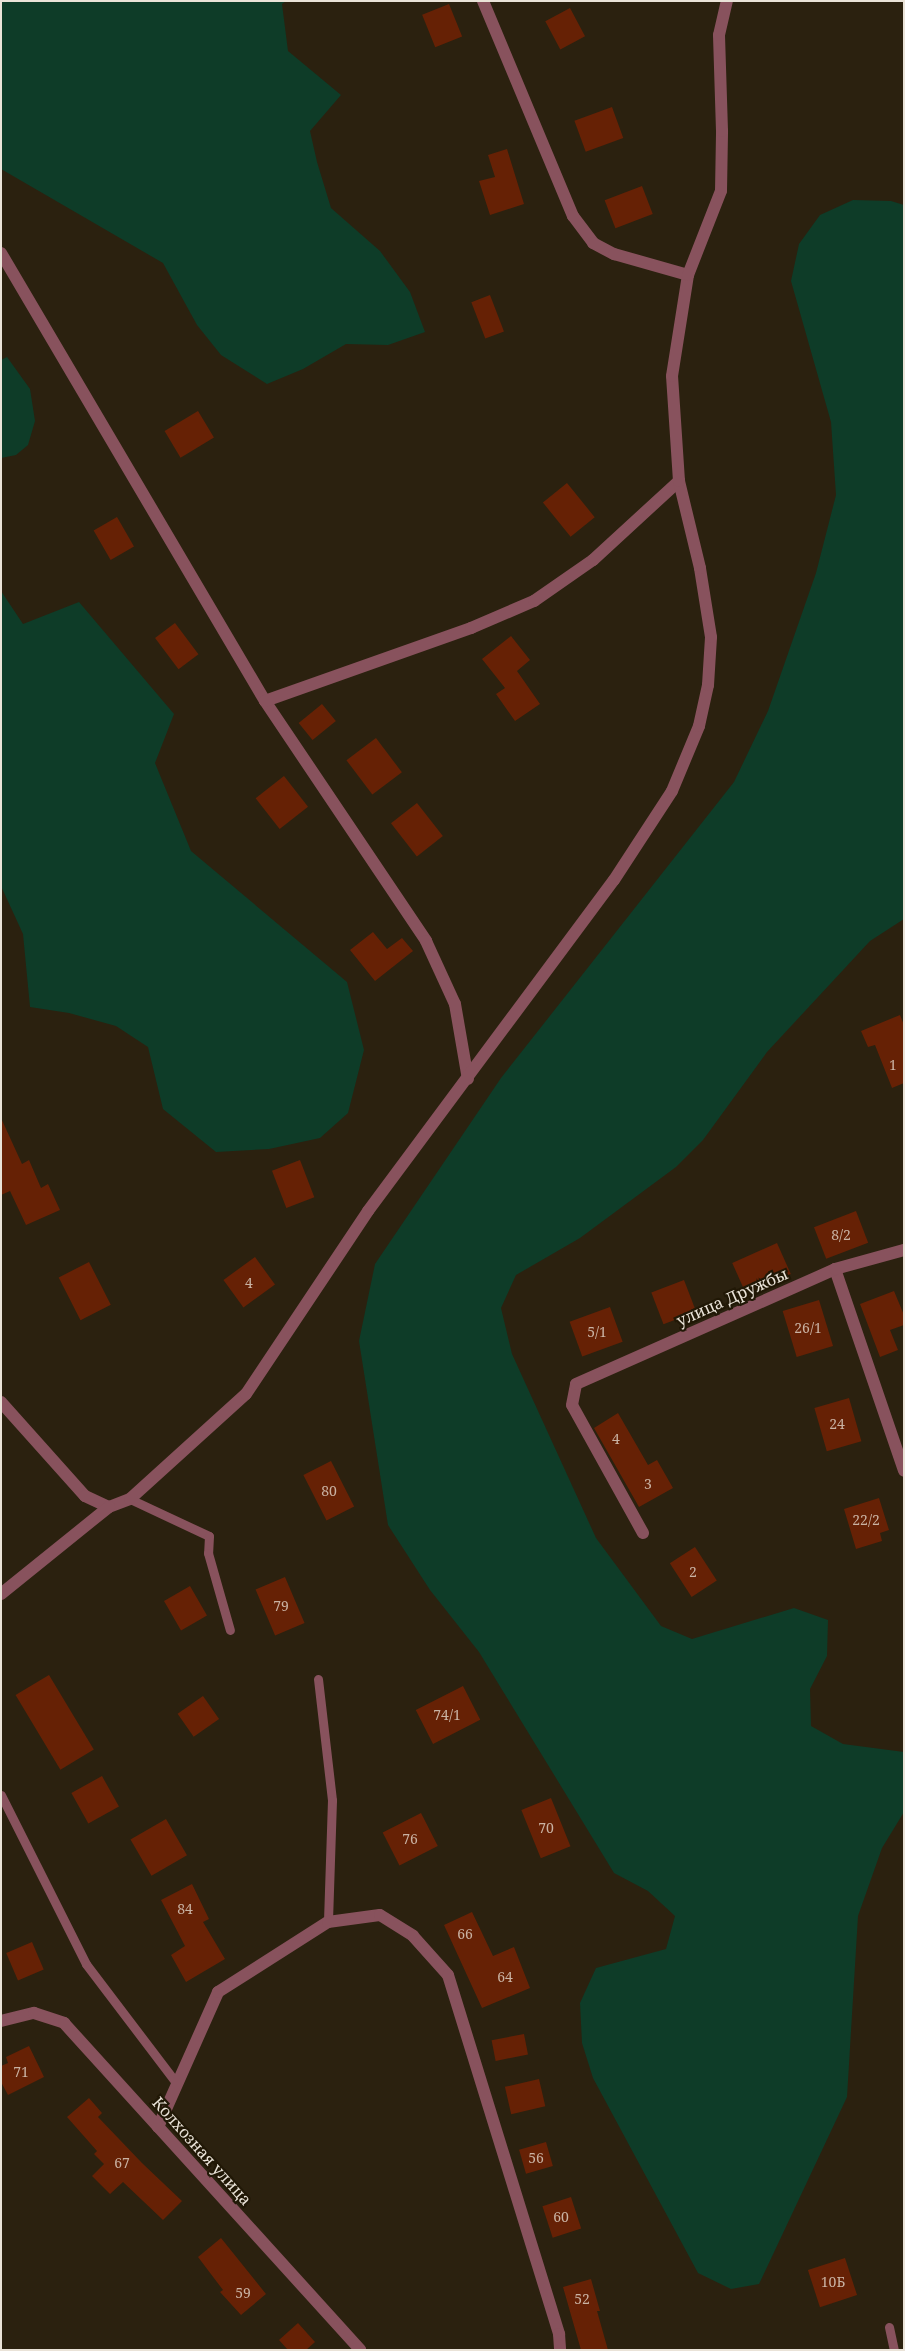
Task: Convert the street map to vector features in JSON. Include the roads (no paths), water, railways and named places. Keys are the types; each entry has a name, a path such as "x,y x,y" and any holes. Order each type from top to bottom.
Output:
{"street":[{"path":"483,1 573,216 593,243 614,254 688,275"},
{"path":"1,1594 109,1507 130,1499 246,1394 368,1211 468,1079 614,880 672,791 699,726 708,685 711,637 700,568 679,481 672,376 688,275 721,191 720,35 726,1"},
{"path":"1,253 265,701 426,941 455,1004 468,1079"},
{"path":"265,701 471,628 534,601 593,560 679,481"},
{"name":"улица Дружбы","path":"643,1533 572,1405 576,1384 835,1270 904,1250"},
{"path":"835,1270 904,1471"},
{"path":"1,1402 86,1496 109,1507"},
{"path":"158,2127 218,1992 328,1922 380,1915 413,1936 448,1975 559,2334 560,2350"},
{"name":"Колхозная улица","path":"1,2021 34,2013 64,2023 360,2350"}],"lane":[{"path":"130,1499 209,1536 208,1554 230,1630"},
{"path":"318,1679 332,1800 328,1922"},
{"path":"1,1795 86,1964 177,2084"},
{"path":"889,2327 894,2350"}]}
